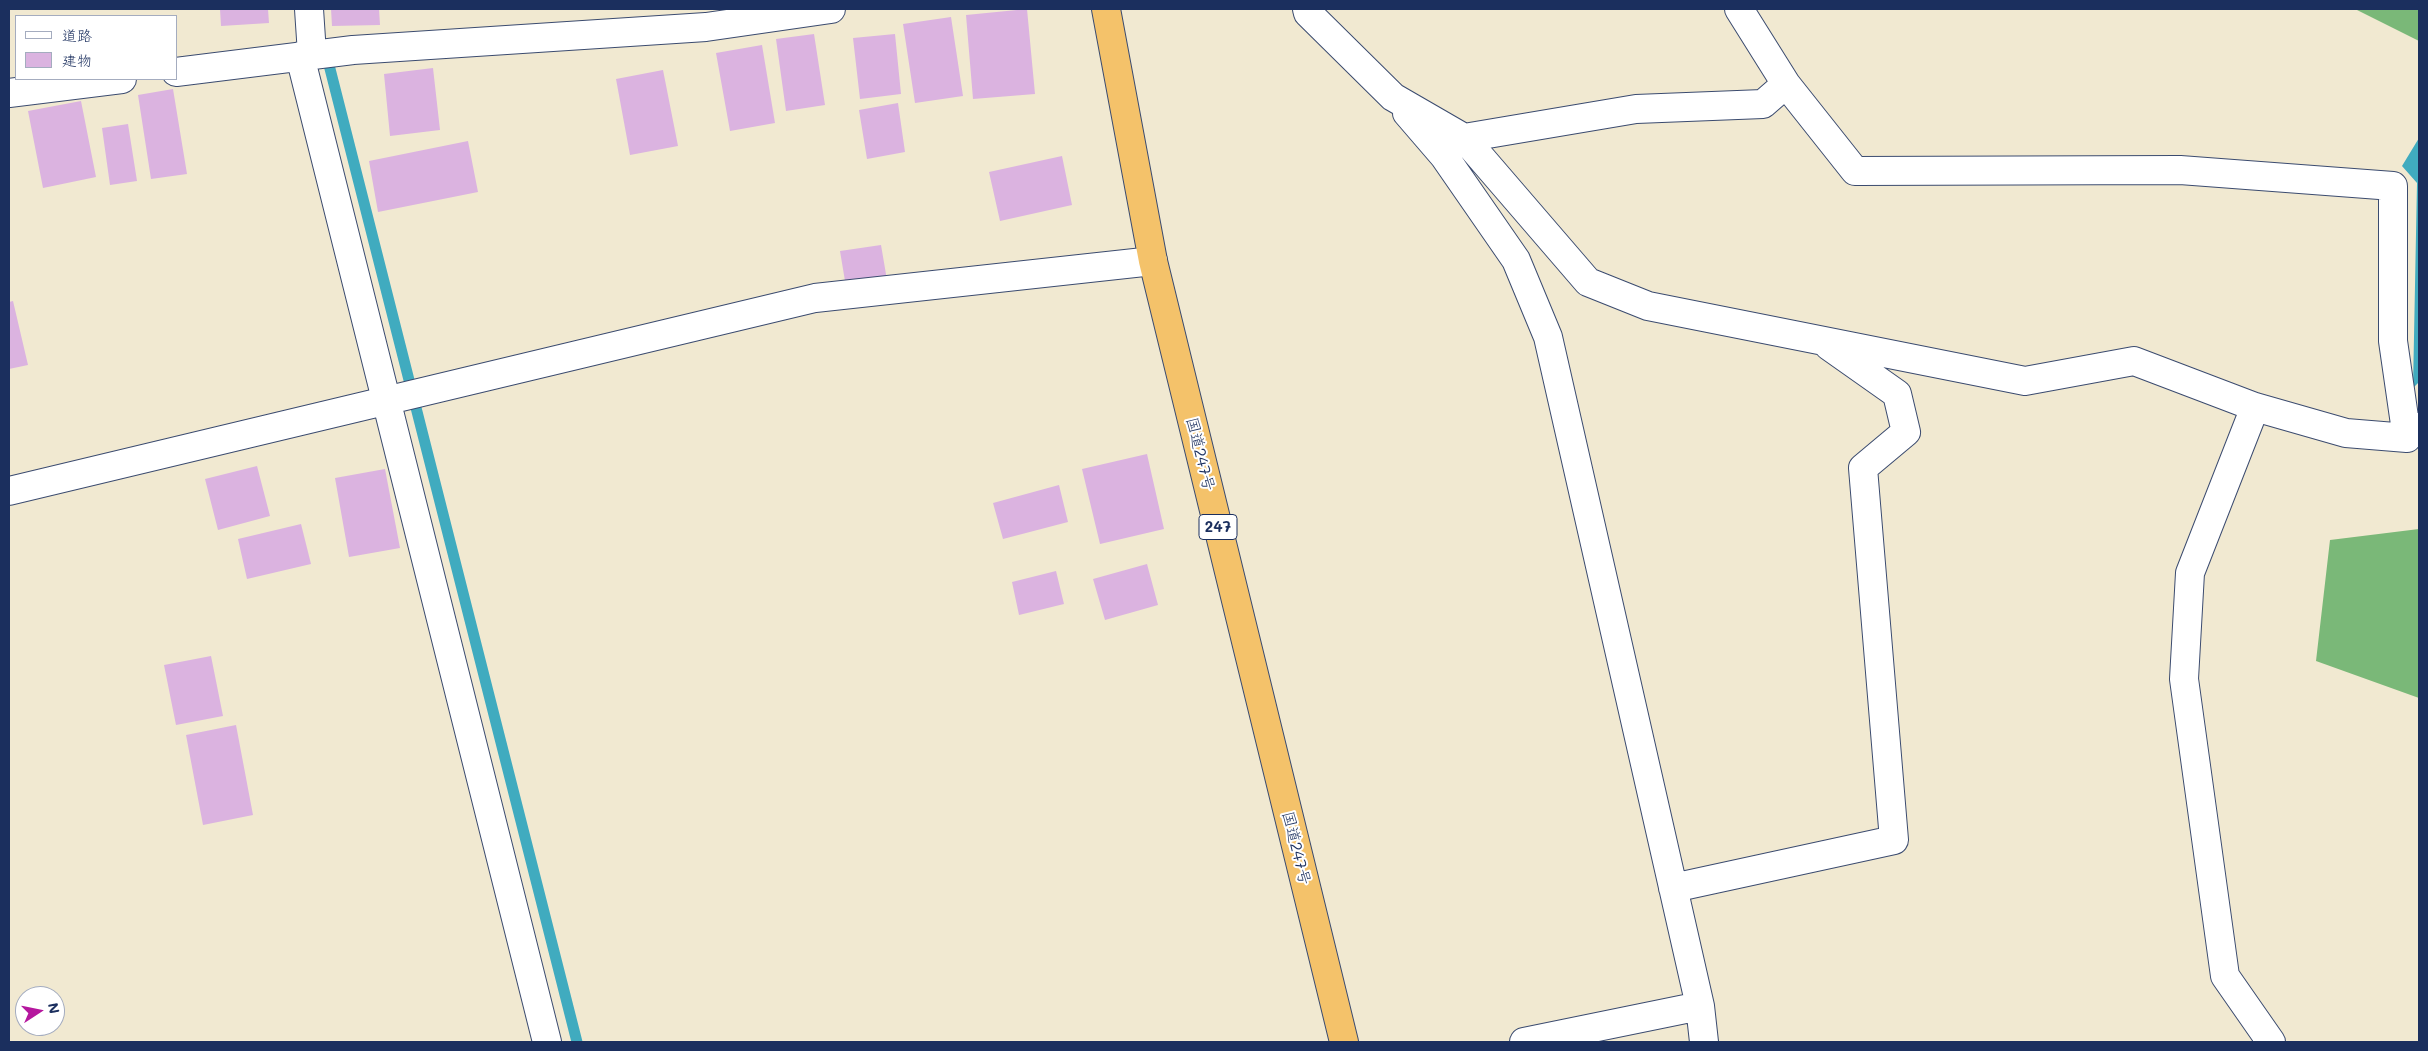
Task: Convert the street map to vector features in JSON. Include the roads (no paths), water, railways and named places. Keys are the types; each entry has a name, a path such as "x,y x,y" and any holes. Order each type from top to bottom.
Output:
{"highway":[{"name":"国道247号","path":"1106,9 1152,261 1344,1042"}],"street":[{"path":"309,9 310,54 388,399 547,1042"},
{"path":"178,72 353,50 706,27 831,9"},
{"path":"1307,9 1308,13 1393,97 1444,156 1516,260 1548,337 1700,1006 1704,1042"},
{"path":"1393,97 1464,138 1588,282 1648,306 2025,381 2134,361 2255,407 2346,433 2413,433 2393,341 2392,186 2180,170 1855,171 1786,84 1739,9"},
{"path":"9,93 114,80"},
{"path":"1464,138 1636,110 1763,104 1786,84"},
{"path":"9,490 815,298 1152,261"},
{"path":"1673,888 1894,840 1863,468 1906,432 1897,394 1822,341"},
{"path":"2255,407 2190,573 2184,680 2225,976 2271,1042"},
{"path":"1524,1042 1700,1006"}],"water":[{"path":"2419,138 2419,382 2413,388 2417,183 2402,166"}],"waterway":[{"path":"326,53 577,1042"}]}
